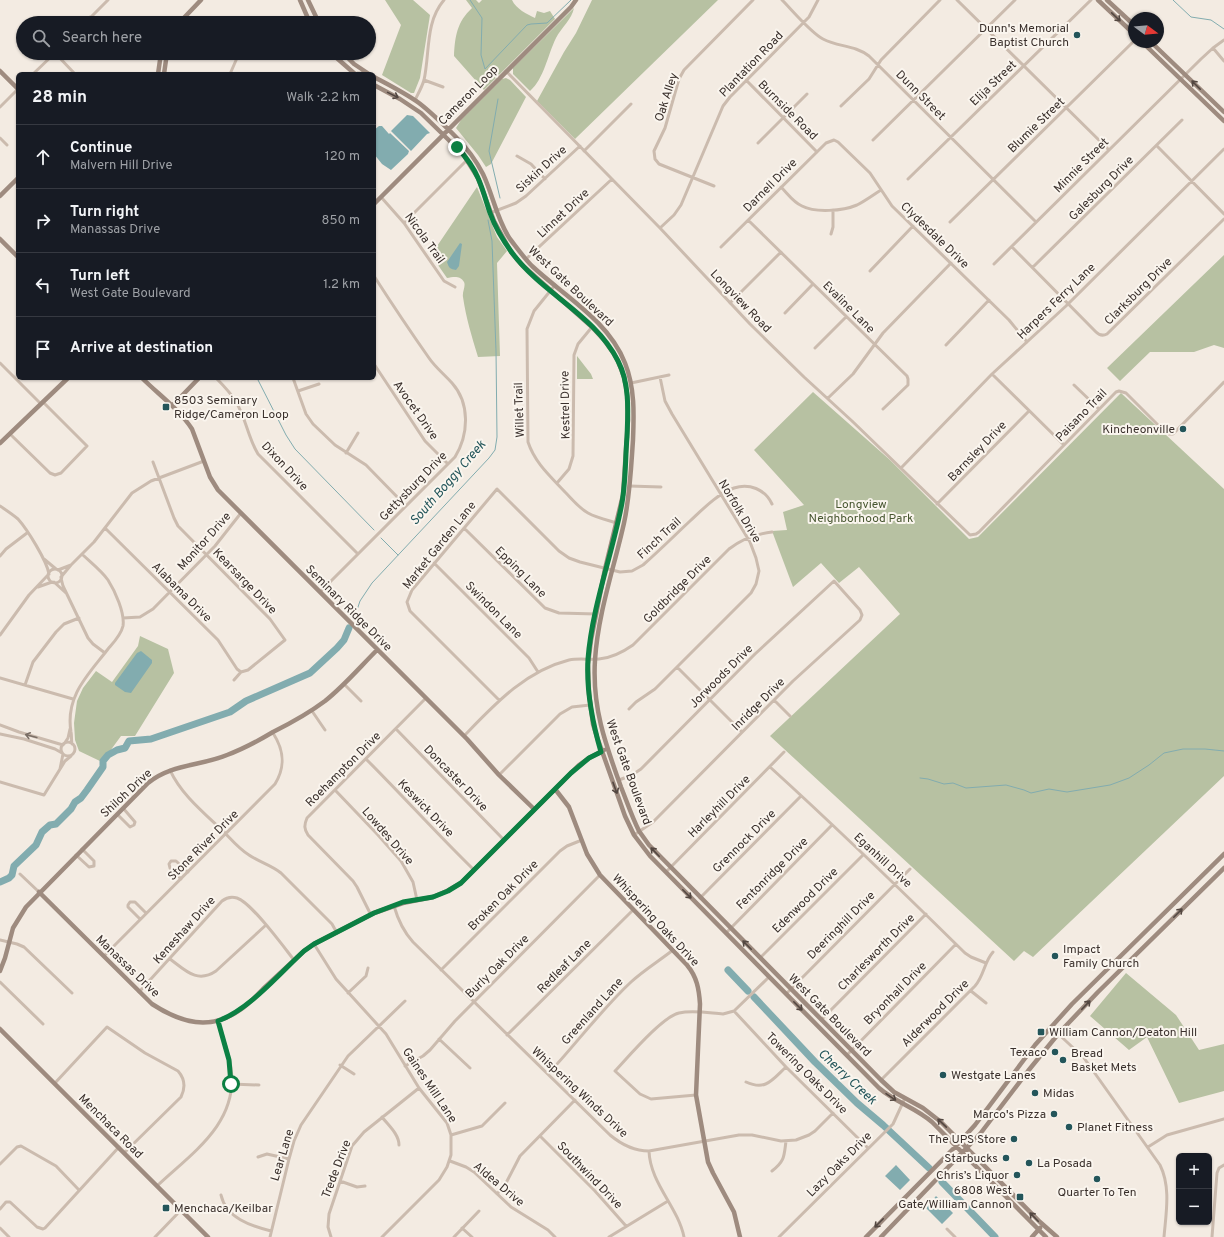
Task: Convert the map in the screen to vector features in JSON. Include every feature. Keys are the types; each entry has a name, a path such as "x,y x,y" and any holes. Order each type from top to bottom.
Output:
{"main road":[{"path":"184,16 201,0"},
{"path":"300,0 307,16"},
{"path":"308,0 316,16"},
{"name":"Cameron Loop","path":"376,202 571,7 576,0"},
{"path":"1098,0 1128,28"},
{"path":"1107,0 1128,19"},
{"path":"1148,48 1224,122"},
{"path":"1158,48 1224,112"},
{"path":"158,72 161,60"},
{"path":"164,72 167,60"},
{"path":"340,60 354,72"},
{"path":"342,60 354,68 359,68"},
{"path":"350,60 366,72"},
{"path":"0,71 16,87"},
{"name":"West Gate Boulevard","path":"376,78 415,100 430,111 467,150 482,172 508,236 526,259 593,318 611,339 622,358 631,383 634,406 630,486 624,525 598,635 595,659 595,683 596,704 607,749 639,831 649,845 700,898 881,1080 894,1092 930,1112 1014,1194 1043,1225 1057,1237"},
{"path":"376,81 386,84"},
{"name":"West Gate Boulevard","path":"376,87 421,112 467,160 478,178 490,214 503,239 516,258 592,327 604,340 621,368 625,384 628,420 624,485 621,508 605,569 596,614 588,659 588,681 593,724 601,752 634,835 641,846 666,872 879,1088 888,1096 929,1120 1046,1237"},
{"path":"0,196 16,180"},
{"path":"0,239 16,255"},
{"path":"0,442 66,380"},
{"name":"Seminary Ridge Drive","path":"144,380 183,417 192,430 215,486 464,736 499,775 534,809"},
{"path":"172,406 197,380"},
{"name":"Shiloh Drive","path":"0,971 13,928 21,913 39,892 152,780 170,770 207,762 253,744 312,711 343,684 377,650"},
{"name":"Manassas Drive","path":"39,892 147,1000 159,1009 176,1018 197,1022 218,1021 241,1009 294,960 314,944 371,915 394,906 433,897 448,891 461,883 579,765 607,749"},
{"name":"Whispering Oaks Drive","path":"555,789 570,807 590,861 600,875 687,965 695,978 700,994 696,1095 707,1156 712,1173 734,1212 740,1237"},
{"path":"866,1237 975,1125 1051,1026 1128,947 1223,857"},
{"path":"881,1237 967,1149 1059,1033 1098,992 1224,868"},
{"name":"Menchaca Road","path":"0,1029 208,1237"},
{"path":"999,1093 1008,1098"},
{"path":"1009,1200 1014,1194"},
{"path":"1032,1237 1043,1225"}],"street":[{"path":"91,16 108,0"},
{"path":"415,100 424,80 432,24 438,7 444,0"},
{"name":"Oak Alley","path":"714,186 659,164 654,157 654,151 666,124 681,74 688,65 753,0"},
{"name":"Dunn Street","path":"782,0 823,39 858,49 869,56 1036,222"},
{"name":"Plantation Road","path":"660,228 679,209 723,106 746,80 804,22 812,13 818,0"},
{"path":"841,106 868,79 877,64 940,0"},
{"path":"957,0 1109,150"},
{"path":"873,140 1015,0"},
{"name":"Elija Street","path":"908,179 1091,0"},
{"name":"Minnie Street","path":"994,264 1186,74 1213,48 1224,40"},
{"name":"Blumie Street","path":"950,222 1128,47"},
{"path":"1213,48 1224,61"},
{"path":"35,72 48,60"},
{"path":"62,60 73,72"},
{"path":"231,72 236,60"},
{"name":"Longview Road","path":"506,71 660,228 730,303 804,377 828,398 968,534 972,534"},
{"path":"424,80 443,87"},
{"name":"Burnside Road","path":"746,80 817,152"},
{"path":"0,107 16,91"},
{"path":"758,143 807,94"},
{"path":"584,151 631,104"},
{"name":"Galesburg Drive","path":"1033,267 1182,120"},
{"path":"0,138 7,145"},
{"name":"Darnell Drive","path":"721,247 817,152 829,141 834,140"},
{"name":"Clydesdale Drive","path":"834,140 838,142 870,173 892,206 1009,320 1027,342"},
{"name":"Siskin Drive","path":"490,214 526,196 580,146"},
{"path":"1157,146 1224,214"},
{"name":"Harpers Ferry Lane","path":"901,468 992,374 1068,303 1224,149"},
{"path":"517,156 531,164 545,179"},
{"path":"404,223 467,160"},
{"name":"Linnet Drive","path":"526,259 612,179"},
{"path":"781,187 793,200 803,207 817,211 856,206 881,190"},
{"name":"Nicola Trail","path":"381,197 404,223 444,281 455,287"},
{"path":"831,234 833,227 833,210"},
{"name":"Clarksburg Drive","path":"1012,246 1098,333 1104,335 1107,334 1224,219"},
{"name":"Evaline Lane","path":"748,220 908,379 908,385 883,409"},
{"path":"870,271 913,226"},
{"path":"730,303 780,252"},
{"path":"828,398 853,374 882,333 951,263"},
{"name":"Gettysburg Drive","path":"320,592 448,464 460,449 465,434 466,416 461,398 452,382 430,360 376,279"},
{"path":"785,313 813,284"},
{"name":"Willet Trail","path":"555,285 534,311 527,329 528,442 533,455 542,468 578,506 600,518 617,523"},
{"path":"946,345 989,300"},
{"path":"815,348 846,317"},
{"name":"Kestrel Drive","path":"557,483 569,469 573,456 574,355 578,344 592,327"},
{"path":"0,363 16,378"},
{"name":"Avocet Drive","path":"376,367 425,441 448,464"},
{"path":"992,374 1064,446"},
{"path":"625,384 669,375"},
{"name":"Norfolk Drive","path":"630,709 636,702 655,690 751,593 756,584 759,571 748,537 721,496 665,402 660,377"},
{"path":"10,434 50,473 55,475 61,473 87,446 18,380"},
{"name":"Dixon Drive","path":"218,380 237,402 258,454 358,554"},
{"path":"294,380 306,414 313,424 330,441 366,465 406,506"},
{"name":"Paisano Trail","path":"972,534 979,532 1116,392 1122,392 1131,398 1164,430 1169,434 1173,434 1224,382"},
{"path":"298,391 319,384"},
{"path":"1074,385 1099,410"},
{"name":"Barnsley Drive","path":"937,504 1029,411"},
{"path":"346,452 358,433"},
{"path":"38,587 53,582 58,582 71,565 94,542 132,493 144,484 204,461"},
{"name":"Kearsarge Drive","path":"154,462 176,522 270,619 285,640 248,670 241,672 234,680"},
{"path":"624,485 662,487"},
{"name":"Finch Trail","path":"497,489 564,555 580,562 612,571 624,572 638,569 704,508 736,487 751,487 766,494 772,504"},
{"name":"Market Garden Lane","path":"497,489 412,590 407,602 410,611 499,700"},
{"path":"0,506 19,520 44,559 49,574 49,579 66,593"},
{"name":"Monitor Drive","path":"123,618 136,618 153,609 219,542 241,513"},
{"name":"Alabama Drive","path":"105,528 218,640 237,669 241,672"},
{"name":"Epping Lane","path":"464,528 545,608 559,613 596,614"},
{"name":"Goldbridge Drive","path":"464,736 499,700 538,672 570,660 595,659 613,656 633,645 724,553 736,543 748,537 772,532"},
{"path":"0,556 6,549 27,533"},
{"path":"60,769 61,750 68,738 70,729 73,699 79,687 120,634 123,618 121,609 108,581 82,554"},
{"path":"44,559 61,573 61,578 66,593 90,641 105,653"},
{"name":"Swindon Lane","path":"434,563 529,658 538,672"},
{"path":"0,635 29,595 38,587 51,571 71,565"},
{"name":"Inridge Drive","path":"634,835 653,822 774,700 862,618 860,610 834,582"},
{"name":"Jorwoods Drive","path":"619,780 632,775 641,769 766,643 834,582"},
{"path":"25,685 33,662 56,632 64,624 79,618"},
{"path":"677,667 742,732"},
{"path":"0,678 73,699"},
{"path":"343,684 360,701"},
{"name":"Roehampton Drive","path":"371,915 355,884 308,835 304,827 307,818 426,698"},
{"path":"774,700 790,716"},
{"path":"499,775 560,714 572,707 590,705"},
{"path":"312,711 325,730"},
{"path":"0,726 64,744 72,744"},
{"path":"0,782 44,795 60,769 75,750 72,744 70,729"},
{"name":"Doncaster Drive","path":"396,729 504,840"},
{"name":"Stone River Drive","path":"103,956 271,789 280,774 283,763 282,753 273,733"},
{"path":"0,734 24,739 55,749 66,756 70,756"},
{"name":"Harleyhill Drive","path":"666,872 784,752"},
{"name":"Keswick Drive","path":"366,759 430,827 474,870"},
{"name":"Eganhill Drive","path":"770,767 895,884 968,955 986,963"},
{"path":"170,770 176,782 184,792 226,834 250,856 281,873 332,924 337,933"},
{"name":"Lowdes Drive","path":"335,790 401,861 412,882 417,900"},
{"name":"Grennock Drive","path":"700,898 801,796"},
{"path":"117,814 130,827 134,825 136,822 123,808"},
{"name":"Fentonridge Drive","path":"726,933 832,825"},
{"name":"Broken Oak Drive","path":"441,970 560,851 567,846 582,840"},
{"path":"76,855 89,867 94,866 94,861 82,849"},
{"name":"Edenwood Drive","path":"760,958 863,855"},
{"path":"181,879 170,868 169,864 171,861 176,861 188,872"},
{"name":"Deeringhill Drive","path":"786,994 910,869"},
{"name":"Manassas Drive","path":"20,874 39,892"},
{"name":"Burly Oak Drive","path":"405,1066 423,1056 430,1050 455,1020 600,875"},
{"name":"Keneshaw Drive","path":"139,992 227,897 234,897 240,900 266,924 294,960"},
{"path":"140,919 128,907 130,902 135,902 146,913"},
{"name":"Whispering Winds Drive","path":"394,906 403,931 507,1035 617,1141 624,1145 635,1150 649,1151 743,1135 786,1141 796,1140 815,1131 833,1113"},
{"name":"Redleaf Lane","path":"507,1035 633,910"},
{"name":"Charlesworth Drive","path":"821,1020 926,914"},
{"path":"170,959 190,974 196,976 207,976 216,971 266,924"},
{"path":"0,940 20,945 28,950 72,993"},
{"name":"Gaines Mill Lane","path":"314,944 332,975 390,1040 419,1088 444,1118 451,1135 452,1149 450,1161 439,1180 382,1237"},
{"name":"Bryonhall Drive","path":"847,1055 956,944"},
{"name":"Greenland Lane","path":"548,1074 596,1018 630,982 673,950"},
{"name":"Alderwood Drive","path":"881,1080 971,991 981,979 986,963 993,952"},
{"path":"348,993 366,976 368,968"},
{"path":"696,1095 651,1099 640,1094 615,1070 666,1019 680,1013 699,1012 723,1014 734,1010 769,977"},
{"path":"0,982 43,1024"},
{"path":"971,991 986,1003"},
{"name":"Lear Lane","path":"270,1237 289,1159 294,1141 301,1125 340,1065 352,1051 405,1001"},
{"name":"Towering Oaks Drive","path":"734,1010 786,1067 868,1148"},
{"path":"157,1186 207,1139 216,1128 228,1105 231,1084 229,1060 218,1021"},
{"path":"1051,1026 1084,1058 1160,1165 1166,1182 1164,1237"},
{"path":"55,1083 107,1027 145,1053 178,1071 184,1082 184,1090 181,1097 124,1153"},
{"path":"440,1039 470,1068"},
{"path":"340,1065 354,1074"},
{"path":"746,1082 763,1086 771,1081 786,1067"},
{"path":"231,1084 259,1085"},
{"name":"Trede Drive","path":"331,1237 328,1227 329,1214 350,1151 364,1132 419,1088"},
{"name":"Lazy Oaks Drive","path":"778,1237 893,1124 905,1098"},
{"path":"497,1194 505,1185 520,1156 575,1100"},
{"path":"451,1135 482,1126 505,1103"},
{"path":"382,1117 396,1135 399,1145"},
{"path":"1148,1147 1167,1135 1224,1119"},
{"name":"Southwind Drive","path":"540,1136 595,1191 626,1226"},
{"path":"772,1171 783,1160 786,1141"},
{"path":"0,1164 17,1147 21,1146 56,1166 79,1190"},
{"path":"0,1209 6,1202 10,1202 37,1227 43,1229 119,1147"},
{"path":"649,1151 652,1168 680,1223 684,1237"},
{"path":"258,1158 267,1154 289,1159"},
{"name":"Aldea Drive","path":"450,1161 466,1167 474,1172 511,1207 548,1230 555,1237"},
{"path":"1212,1237 1217,1173 1219,1168 1224,1165"},
{"path":"340,1181 357,1187 365,1186"},
{"path":"221,1195 222,1200 242,1221 271,1231"},
{"path":"609,1237 668,1201"},
{"path":"155,1237 181,1210"},
{"path":"454,1237 479,1211"},
{"path":"0,1228 9,1237"},
{"path":"462,1228 472,1237"},
{"path":"946,1229 955,1237"}],"green space":[{"path":"385,0 413,0 430,15 420,78 414,93 411,93 382,75 401,25"},
{"path":"466,0 476,0 479,3 482,0 512,0 519,9 535,18 537,11 544,13 550,11 555,19 484,90 454,56 455,42 460,24 472,8"},
{"path":"592,0 718,0 575,139 537,101 576,33"},
{"path":"574,8 571,16 558,34 553,44 539,80 530,91 513,74 513,68"},
{"path":"506,78 510,80 526,97 491,164 486,167 456,128 461,120 502,79"},
{"path":"477,187 497,237 507,251 497,263 500,356 478,357 464,305 464,282 458,277 447,278 431,255"},
{"path":"1224,255 1224,348 1214,345 1194,352 1150,352 1120,381 1107,368"},
{"path":"577,356 591,374 593,379 577,379"},
{"name":"Longview Neighborhood Park","path":"813,392 890,460 969,539 978,537 1121,393 1224,489 1224,776 1033,957 1024,951 1014,961 770,736 900,614 859,567 839,583 821,563 793,587 772,531 787,530 783,512 804,505 754,450"},
{"path":"140,636 168,649 174,673 135,736 121,736 102,762 79,751 75,740 74,723 77,701 83,688 96,671 112,682 138,646"},
{"path":"1126,973 1176,1015 1199,1050 1224,1044 1224,1091 1179,1103 1147,1037 1129,1050 1090,1016"}],"water":[{"path":"407,115 413,116 430,133 427,134 411,151 391,131"},
{"path":"382,126 409,151 408,154 391,170 382,164 376,156 376,128"},
{"path":"460,243 462,244 459,266 456,270 450,268 447,262"},
{"path":"141,651 152,660 152,663 131,693 125,692 115,685 115,683 137,653"},
{"path":"896,1165 910,1180 900,1190 885,1176"},
{"path":"936,1196 953,1213 942,1224 926,1208"}],"waterway":[{"path":"470,0 482,18 481,55 485,69 527,25 547,23 571,0"},
{"path":"1173,0 1191,17 1211,20 1224,29"},
{"name":"South Boggy Creek","path":"498,99 489,151 500,198"},
{"name":"South Boggy Creek","path":"354,619 360,601 372,583 495,450 497,437 496,351 492,241 488,220"},
{"path":"258,380 286,435 295,449 374,530"},
{"path":"381,538 398,555"},
{"name":"South Boggy Creek","path":"0,882 12,875 14,866 36,845 42,832 50,825 56,824 71,809 75,802 81,798 103,767 103,761 108,755 125,748 129,741 151,739 230,712 246,701 310,673 344,640 349,628"},
{"path":"920,778 944,784 953,783 966,788 1006,785 1031,793 1049,789 1067,792 1110,785 1129,778 1164,753 1183,749 1224,751"},
{"name":"Cherry Creek","path":"728,970 748,991"},
{"name":"Cherry Creek","path":"754,997 815,1062 857,1103 929,1168"},
{"name":"Cherry Creek","path":"942,1182 995,1237"}],"place":[{"name":"Dunn's Memorial Baptist Church","path":"1077,35"},
{"name":"8503 Seminary Ridge/Cameron Loop","path":"166,407"},
{"name":"Kincheonville","path":"1183,429"},
{"name":"Impact Family Church","path":"1055,956"},
{"name":"William Cannon/Deaton Hill","path":"1041,1032"},
{"name":"Texaco","path":"1055,1052"},
{"name":"Bread Basket Mets","path":"1063,1060"},
{"name":"Westgate Lanes","path":"943,1075"},
{"name":"Midas","path":"1035,1093"},
{"name":"Marco's Pizza","path":"1054,1114"},
{"name":"Planet Fitness","path":"1069,1127"},
{"name":"The UPS Store","path":"1014,1139"},
{"name":"Starbucks","path":"1006,1158"},
{"name":"La Posada","path":"1029,1163"},
{"name":"Chris’s Liquor","path":"1017,1175"},
{"name":"Quarter To Ten","path":"1097,1179"},
{"name":"6808 West Gate/William Cannon","path":"1020,1197"},
{"name":"Menchaca/Keilbar","path":"166,1208"}],"route":[{"path":"231,1084 231,1068 218,1021 247,1005 304,951 314,944 374,913 403,902 433,897 448,891 461,883 579,765 601,752 593,724 590,705 588,659 604,573 623,495 628,420 624,377 618,361 604,340 588,323 521,264 511,252 490,214 478,178 457,147"}]}
